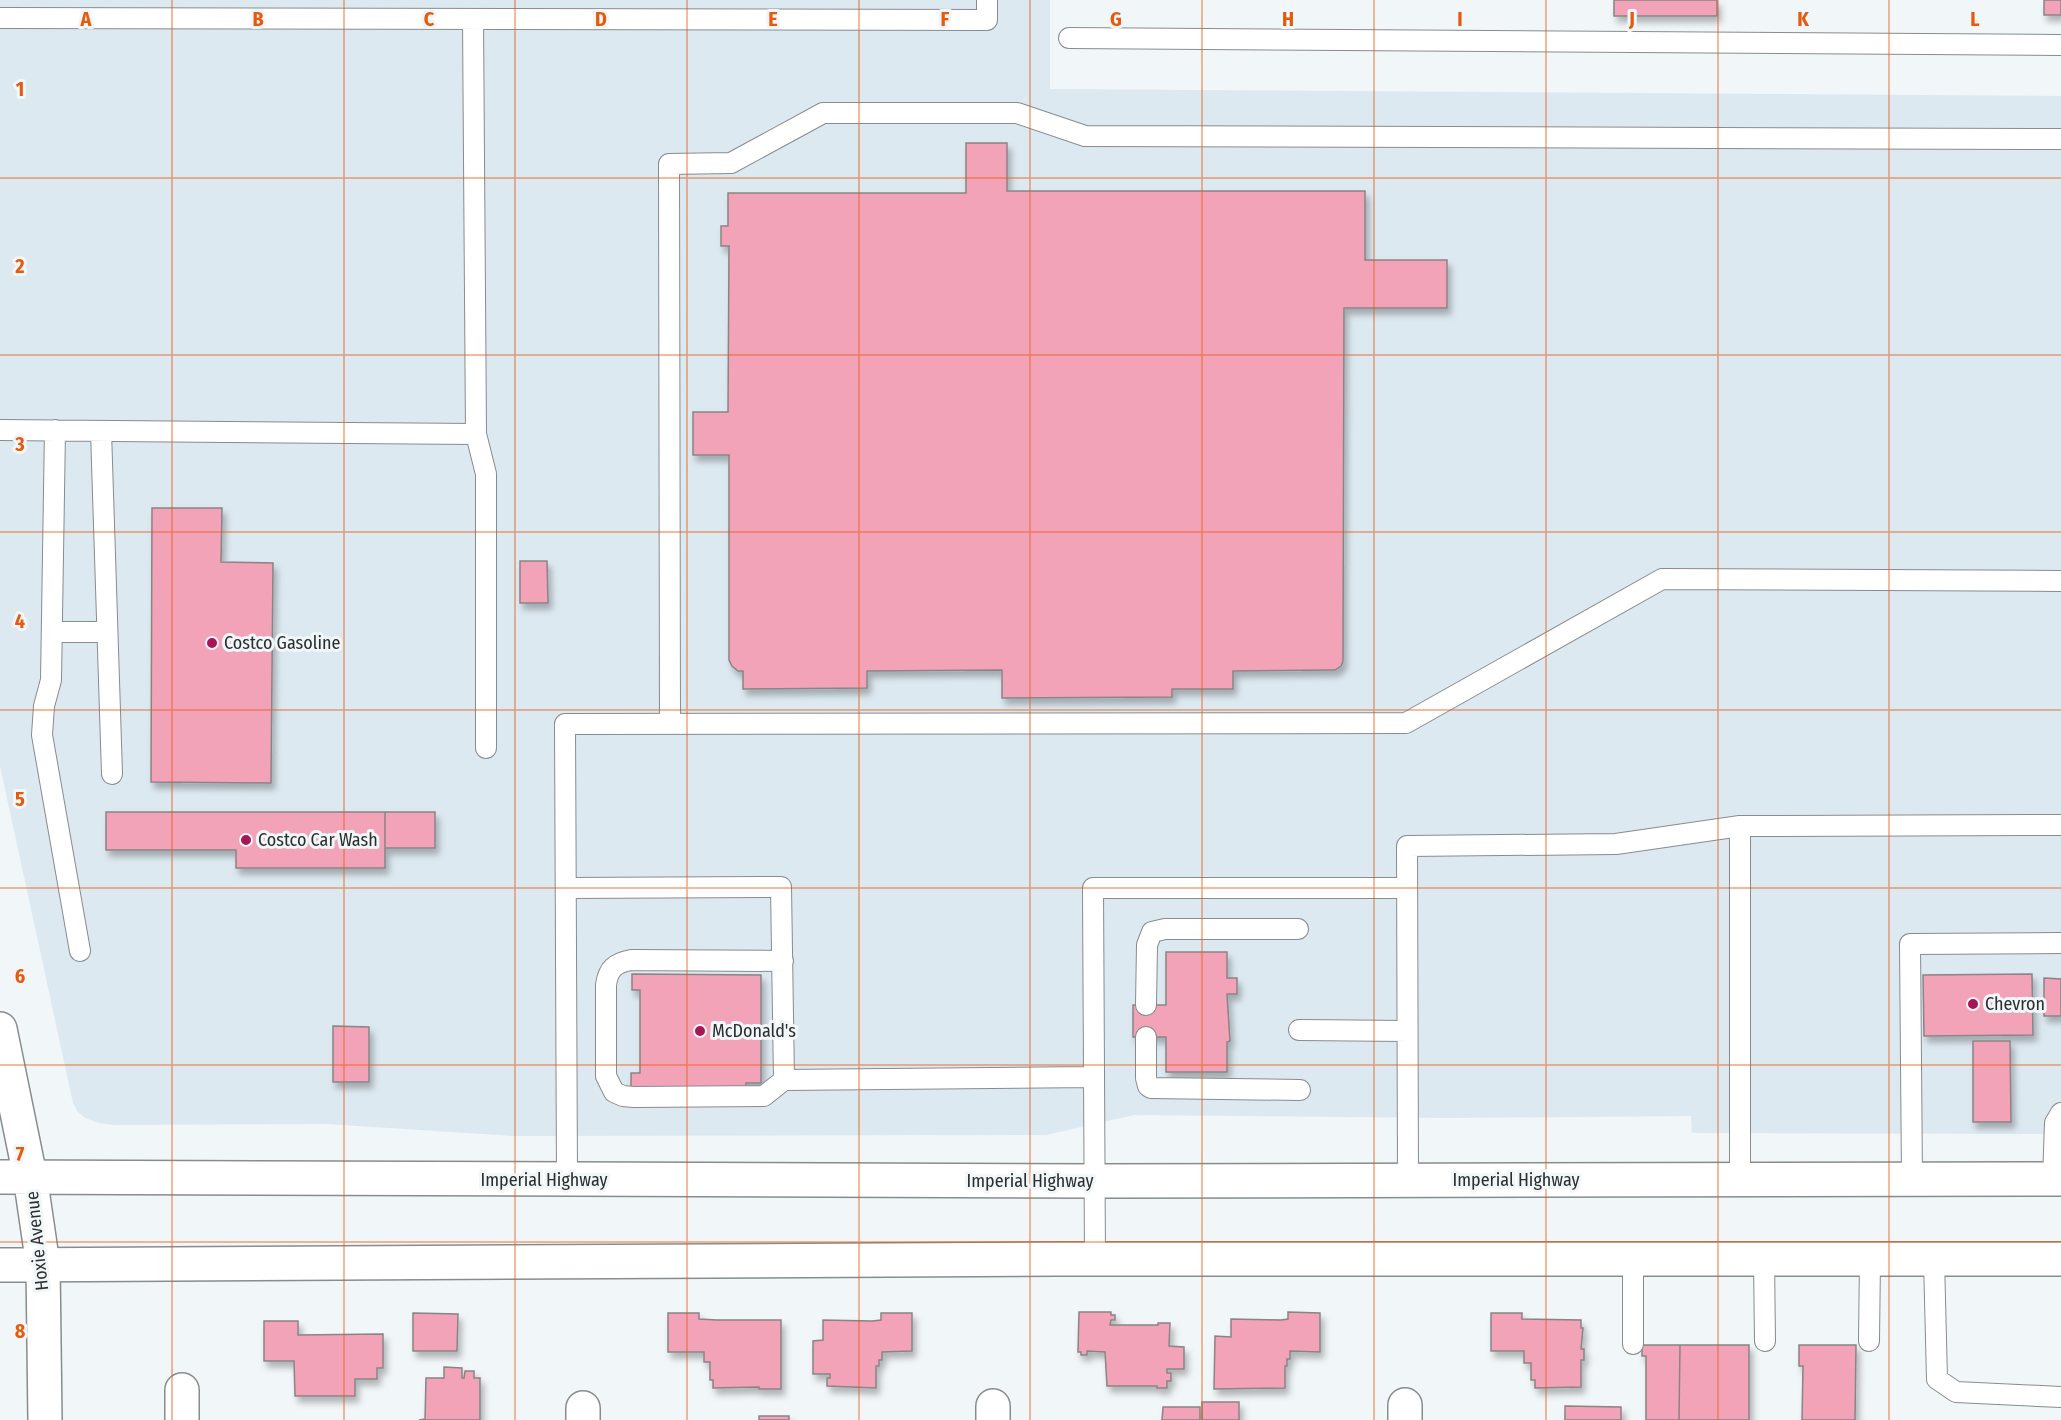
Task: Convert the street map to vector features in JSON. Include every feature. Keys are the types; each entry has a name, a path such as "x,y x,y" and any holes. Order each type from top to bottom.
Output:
{"main road":[{"name":"Hoxie Avenue","path":"0,1029 15,1177 43,1265 45,1420"},
{"name":"Imperial Highway","path":"15,1177 1094,1181 2057,1179"},
{"path":"0,1265 1095,1259 2061,1259"}],"lane":[{"path":"0,18 338,9 473,19 987,20 987,0"},
{"path":"473,19 476,434 486,474 486,748"},
{"path":"1069,38 2061,45"},
{"path":"670,724 669,164 731,163 823,114 1017,113 1085,136 2061,139"},
{"path":"0,430 476,434"},
{"path":"55,430 51,680 44,706 42,735 80,951"},
{"path":"101,431 112,774"},
{"path":"567,1180 565,724 1406,723 1662,579 2061,581"},
{"path":"52,632 107,632"},
{"path":"1408,1180 1407,846 1616,844 1740,826 2061,825"},
{"path":"1740,826 1740,1181"},
{"path":"566,888 782,887 784,1080"},
{"path":"1095,1259 1093,888 1407,888"},
{"path":"1146,1005 1148,945 1152,932 1165,929 1298,929"},
{"path":"1912,1179 1910,944 2061,943"},
{"path":"783,961 631,960 620,962 612,967 607,976 606,985 606,1076 614,1092 634,1097 764,1096 784,1080 1094,1077"},
{"path":"1299,1030 1407,1031"},
{"path":"1146,1037 1146,1082 1148,1086 1155,1089 1300,1090"},
{"path":"2057,1179 2055,1124 2061,1113"},
{"path":"1633,1259 1633,1344"},
{"path":"1869,1341 1870,1259"},
{"path":"1934,1259 1937,1379 1956,1392 2061,1397"},
{"path":"1764,1260 1765,1341"}],"shaded area":[{"path":"0,0 1050,0 1050,89 2061,96 2061,1134 1692,1133 1691,1116 1449,1118 1134,1115 1046,1135 513,1136 326,1124 114,1125 85,1118 73,1103 0,766"}],"building":[{"path":"1614,0 1717,0 1717,16 1614,16"},
{"path":"2044,0 2061,0 2061,15 2044,15"},
{"path":"966,143 1007,143 1007,191 1365,191 1365,260 1447,260 1447,308 1344,308 1343,661 1341,666 1335,670 1233,671 1233,689 1172,689 1172,697 1002,698 1002,670 867,671 867,688 743,689 743,671 738,671 729,660 729,455 693,455 693,412 728,412 729,246 721,246 721,226 728,226 728,193 966,193"},
{"name":"Costco Gasoline","path":"152,508 222,508 221,562 273,563 271,783 151,782"},
{"path":"520,561 547,561 548,603 520,603"},
{"name":"Costco Car Wash","path":"106,812 385,812 385,868 236,868 236,850 106,850"},
{"path":"385,812 435,812 435,848 385,848"},
{"path":"1166,952 1227,952 1227,978 1237,978 1237,994 1227,994 1230,1041 1227,1042 1227,1072 1166,1072 1166,1037 1133,1037 1133,1005 1166,1005"},
{"name":"McDonald's","path":"632,974 761,975 761,1083 746,1083 746,1093 631,1089 631,1073 640,1073 640,990 632,990"},
{"path":"2032,974 2033,1035 1924,1036 1923,975"},
{"path":"2044,978 2061,979 2061,1016 2044,1016"},
{"path":"333,1026 369,1027 369,1082 333,1082"},
{"path":"1973,1041 2010,1041 2011,1122 1973,1122"},
{"path":"1079,1312 1111,1312 1111,1315 1115,1315 1115,1320 1111,1320 1110,1325 1170,1323 1169,1346 1184,1347 1184,1369 1167,1369 1167,1373 1171,1373 1171,1381 1167,1381 1167,1388 1107,1386 1105,1352 1087,1351 1087,1355 1081,1355 1081,1352 1078,1352"},
{"path":"1288,1312 1320,1313 1320,1352 1290,1351 1290,1359 1287,1359 1287,1366 1285,1366 1285,1388 1214,1389 1215,1336 1231,1337 1231,1319 1281,1320 1288,1319"},
{"path":"413,1313 458,1314 457,1351 413,1351"},
{"path":"668,1313 699,1313 699,1319 781,1320 781,1389 713,1388 713,1380 710,1380 710,1362 704,1362 704,1352 668,1352"},
{"path":"881,1313 912,1313 912,1351 882,1352 882,1360 879,1360 879,1366 876,1366 876,1388 827,1386 827,1378 830,1378 830,1374 813,1374 813,1341 823,1340 823,1320 881,1320"},
{"path":"1491,1313 1522,1313 1522,1319 1581,1320 1581,1328 1583,1328 1581,1349 1584,1349 1584,1360 1581,1360 1581,1387 1535,1388 1535,1380 1531,1380 1531,1363 1524,1363 1524,1351 1491,1351"},
{"path":"264,1321 298,1321 298,1335 383,1334 383,1368 377,1368 377,1379 355,1379 355,1396 295,1396 294,1361 264,1361"},
{"path":"1642,1345 1680,1345 1679,1420 1646,1420 1646,1356 1642,1356"},
{"path":"1680,1345 1749,1345 1749,1420 1679,1420"},
{"path":"1799,1345 1856,1345 1855,1420 1802,1420 1803,1366 1799,1366"},
{"path":"444,1367 462,1368 462,1378 464,1378 465,1371 474,1371 474,1378 480,1378 480,1420 419,1420 425,1419 426,1378 444,1378"},
{"path":"1202,1402 1239,1402 1239,1420 1202,1420"},
{"path":"1565,1406 1621,1407 1621,1420 1565,1420"},
{"path":"1163,1407 1200,1407 1200,1420 1162,1420"},
{"path":"759,1416 789,1416 789,1420 759,1420"}],"place":[{"name":"Costco Gasoline","path":"212,643"},
{"name":"Costco Car Wash","path":"246,840"},
{"name":"Chevron","path":"1973,1004"},
{"name":"McDonald's","path":"700,1031"}]}
